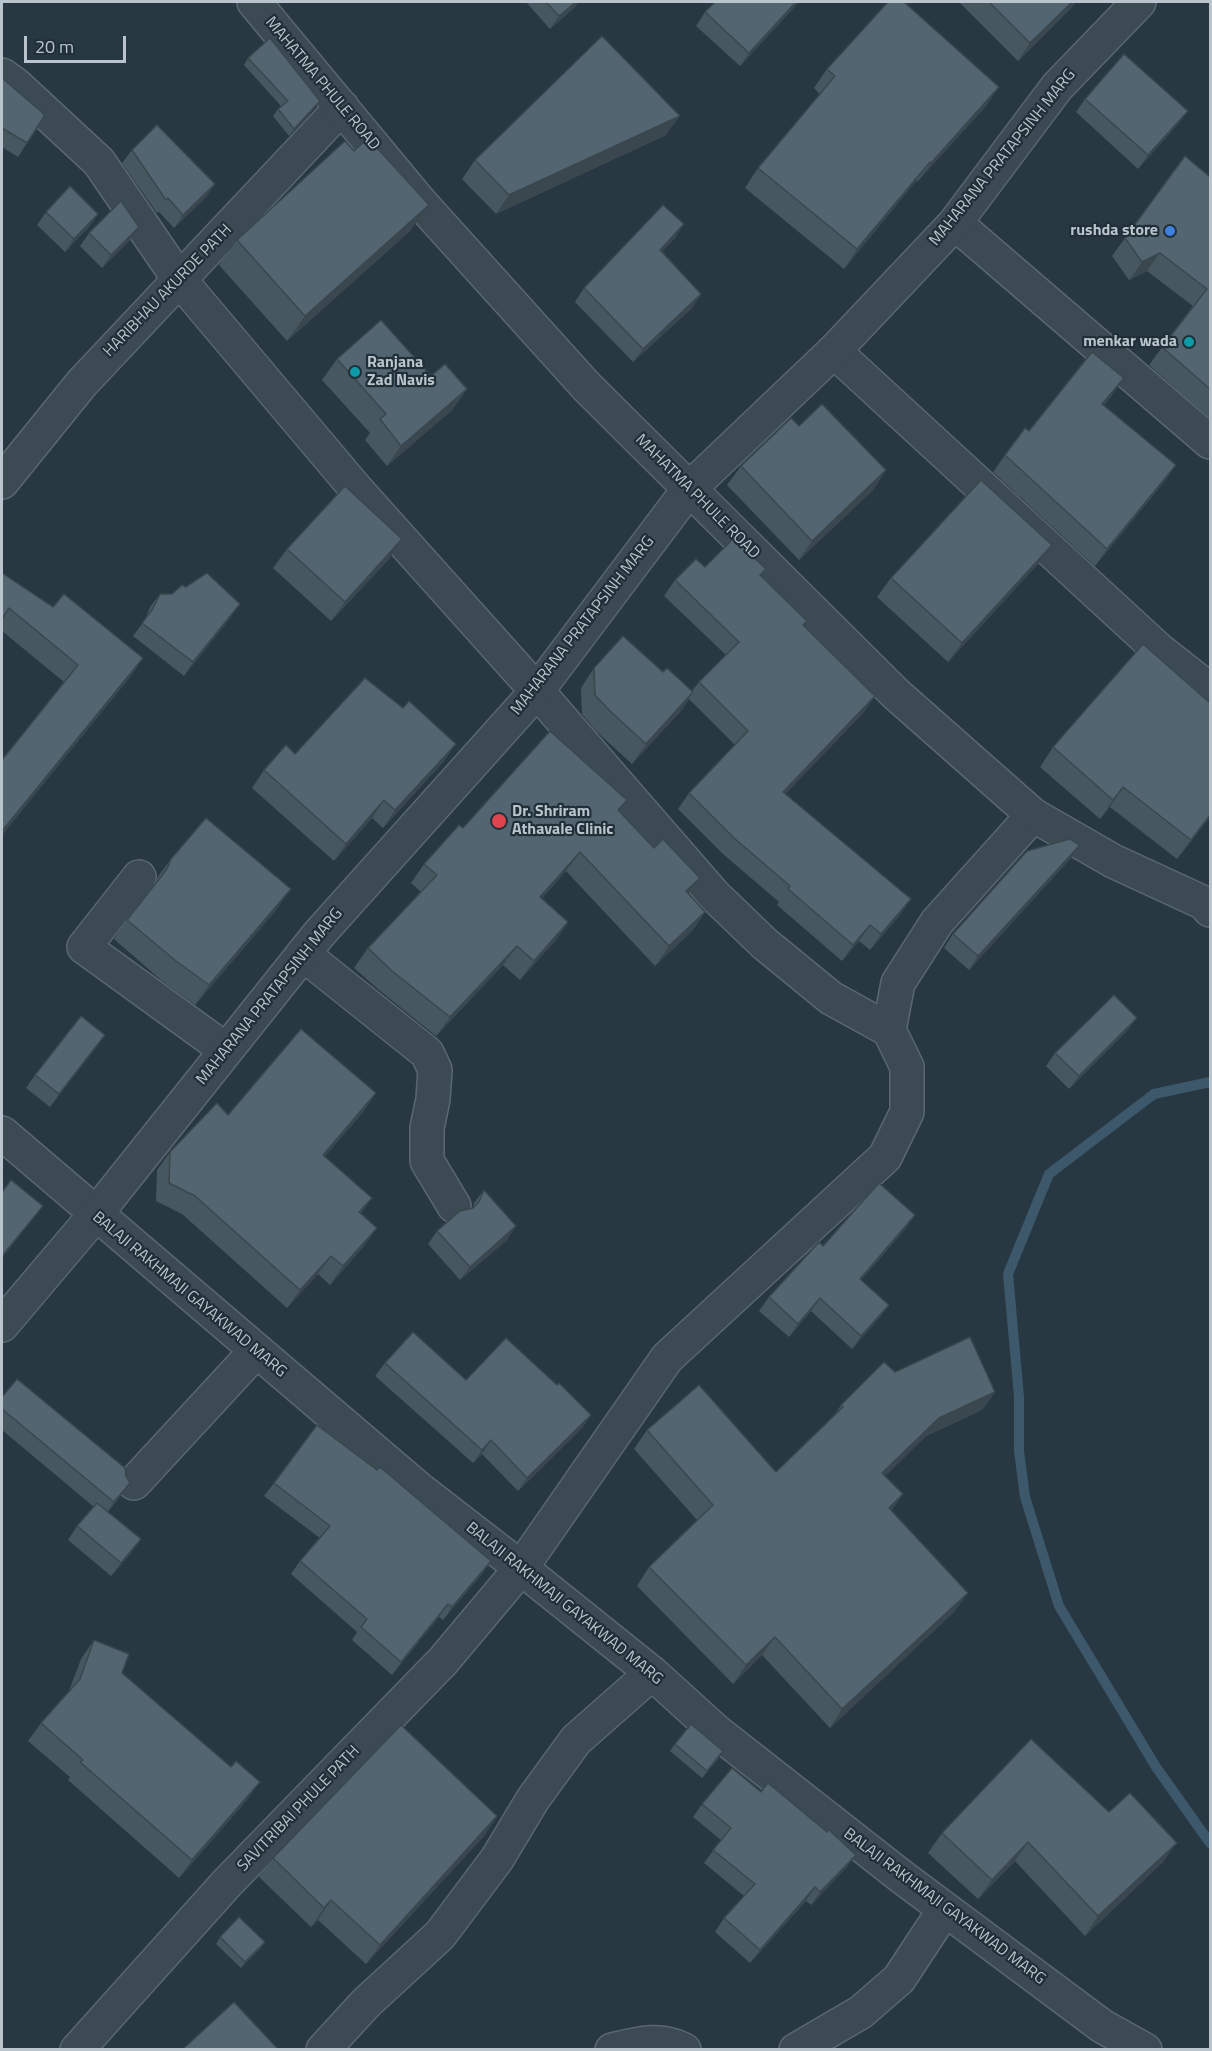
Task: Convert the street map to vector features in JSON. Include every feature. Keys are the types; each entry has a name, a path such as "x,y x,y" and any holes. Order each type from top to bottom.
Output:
{"street":[{"name":"MAHATMA PHULE ROAD","path":"254,2 420,202 587,387 896,693 1033,815 1113,861 1208,902"},
{"name":"MAHARANA PRATAPSINH MARG","path":"2,1325 95,1215 303,954 537,691 689,489 834,351 955,223 1057,87 1139,2"},
{"path":"2,75 16,85 99,162 179,279 356,489 537,691 715,896 765,944 831,998 889,1030 898,983 937,922 1033,815"},
{"name":"HARIBHAU AKURDE PATH","path":"2,482 82,382 342,107"},
{"path":"955,223 1210,442"},
{"path":"834,351 1159,650 1210,690"},
{"path":"139,876 84,946 226,1050"},
{"path":"303,954 427,1053 435,1070 425,1148 427,1161 454,1206"},
{"name":"SAVITRIBAI PHULE PATH","path":"77,2049 227,1883 443,1661 522,1568 667,1358 885,1158 907,1112 907,1067 889,1030"},
{"name":"BALAJI RAKHMAJI GAYAKWAD MARG","path":"2,1133 95,1215 419,1490 522,1568 652,1673 717,1732 1101,2026 1145,2049"},
{"path":"134,1483 256,1351"},
{"path":"323,2049 366,2003 440,1935 498,1859 533,1799 576,1740 652,1673"},
{"path":"796,2049 861,2012 899,1979 945,1908"},
{"path":"612,2049 649,2041 676,2045 684,2049"}],"building":[{"path":"546,2 576,2 559,16"},
{"path":"715,2 796,2 749,53 705,12"},
{"path":"888,2 904,2 999,87 930,162 857,249 758,168 835,76 827,69"},
{"path":"989,2 1072,2 1030,43"},
{"path":"602,36 680,116 509,195 475,160"},
{"path":"270,38 320,101 294,129 278,109 288,101 248,58"},
{"path":"1124,54 1188,111 1148,155 1085,99"},
{"path":"2,78 45,115 27,143 2,128"},
{"path":"157,125 215,184 183,215 168,198 166,200 132,150"},
{"path":"368,138 429,205 305,316 237,240 345,141 354,151"},
{"path":"1185,156 1210,177 1210,389 1162,347 1207,289 1160,253 1142,262 1125,238"},
{"path":"70,186 98,214 74,239 46,212"},
{"path":"121,201 139,227 111,255 89,233"},
{"path":"663,205 684,224 660,250 701,294 643,349 584,288"},
{"path":"381,320 431,376 445,364 467,389 401,446 380,419 386,414 337,359"},
{"path":"1092,352 1124,378 1102,404 1176,465 1107,549 1005,455 1025,428 1029,431"},
{"path":"822,404 886,470 812,541 741,466 791,418 799,426"},
{"path":"981,480 1052,545 962,643 891,578"},
{"path":"345,486 402,539 345,602 287,549"},
{"path":"734,538 766,569 760,575 807,621 803,625 875,696 783,792 911,899 881,934 870,925 853,945 788,889 790,886 734,838 689,793 748,731 699,682 739,642 675,580 696,559 705,567"},
{"path":"2,573 53,607 64,594 143,658 2,831 2,760 78,665 9,608 2,619"},
{"path":"207,573 240,604 193,662 142,623 160,594 172,594 182,585 186,587"},
{"path":"623,636 663,672 667,668 693,692 646,744 595,695 594,668"},
{"path":"1143,644 1210,703 1210,815 1191,840 1123,787 1113,800 1053,747"},
{"path":"365,678 403,708 409,701 456,744 395,810 384,800 346,844 264,770 286,745 295,754"},
{"path":"550,731 627,800 618,810 654,848 663,839 700,878 686,891 705,912 669,946 580,852 540,897 568,922 534,961 517,946 450,1017 392,971 368,948 437,875 424,864 459,825 463,828"},
{"path":"206,818 291,889 209,985 127,920 167,869 171,859"},
{"path":"1070,839 1080,845 978,956 953,934 1027,851"},
{"path":"1114,995 1137,1018 1079,1076 1055,1053"},
{"path":"81,1016 105,1035 59,1094 35,1075"},
{"path":"301,1029 376,1093 323,1155 372,1198 359,1212 377,1228 343,1266 331,1256 300,1290 195,1196 169,1183 170,1152 217,1103 228,1115"},
{"path":"11,1180 43,1206 2,1256 2,1192"},
{"path":"879,1183 915,1215 860,1279 889,1305 861,1336 820,1298 798,1324 769,1297 819,1242 823,1246"},
{"path":"484,1190 516,1226 470,1267 437,1231 460,1211 473,1208 479,1202"},
{"path":"413,1332 466,1380 506,1338 557,1385 559,1383 591,1415 527,1478 491,1440 482,1450 385,1363"},
{"path":"970,1337 995,1392 939,1418 882,1473 903,1494 889,1508 968,1593 842,1709 775,1637 746,1665 649,1567 713,1505 647,1430 699,1385 776,1472 843,1407 841,1405 884,1362 895,1372"},
{"path":"17,1379 125,1468 130,1483 114,1502 2,1409 2,1397"},
{"path":"317,1425 377,1470 380,1467 491,1561 452,1607 448,1604 401,1662 361,1627 367,1619 300,1561 330,1526 274,1483"},
{"path":"97,1503 141,1539 121,1563 77,1526"},
{"path":"94,1640 129,1654 122,1673 231,1767 236,1761 260,1782 192,1860 80,1762 83,1760 41,1723 80,1679"},
{"path":"691,1724 723,1751 707,1771 675,1744"},
{"path":"401,1725 497,1816 380,1945 331,1900 324,1908 273,1858"},
{"path":"1031,1739 1109,1812 1130,1793 1177,1843 1098,1916 1028,1842 992,1880 942,1833"},
{"path":"732,1768 761,1792 768,1783 827,1832 829,1830 856,1855 820,1892 815,1887 760,1950 724,1918 755,1884 713,1850 731,1828 702,1804"},
{"path":"239,1917 265,1942 245,1962 220,1937"},
{"path":"234,2002 276,2049 183,2049"}],"waterway":[{"path":"1210,1082 1154,1094 1049,1174 1008,1274 1019,1397 1019,1451 1025,1497 1059,1606 1156,1767 1210,1843"}],"place":[{"name":"rushda store","path":"1170,231"},
{"name":"menkar wada","path":"1189,342"},
{"name":"Ranjana Zad Navis","path":"355,372"},
{"name":"Dr. Shriram Athavale Clinic","path":"499,821"}]}
